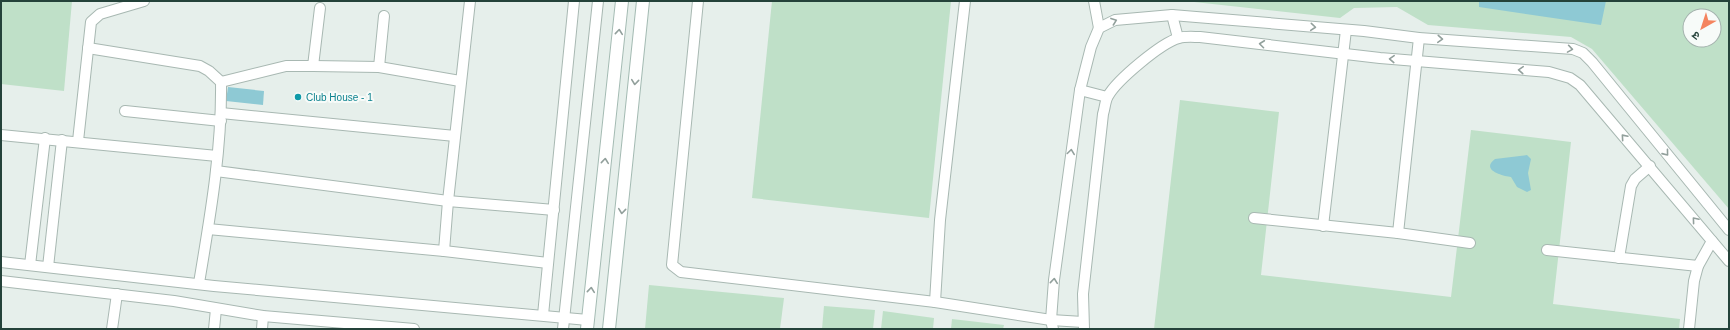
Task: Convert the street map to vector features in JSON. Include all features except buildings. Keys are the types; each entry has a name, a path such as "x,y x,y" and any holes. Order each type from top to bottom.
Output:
{"street":[{"path":"78,141 91,22 100,14 144,1"},
{"path":"444,251 460,81 470,1"},
{"path":"543,315 554,210 560,129 574,1"},
{"path":"563,329 598,1"},
{"path":"1,262 199,283 543,315 588,324 622,1"},
{"path":"609,329 643,1"},
{"path":"698,1 672,265 681,272 935,302 1052,324 1083,326 1083,294 1103,114 1107,97 1136,67 1158,49 1178,38 1200,37 1418,62 1549,72 1570,78 1580,85 1729,261"},
{"path":"935,302 940,220 965,1"},
{"path":"1052,324 1054,280 1080,90 1091,47 1099,28 1094,1"},
{"path":"313,66 320,8"},
{"path":"1099,28 1115,20 1172,15 1420,38 1573,49 1583,53 1729,230"},
{"path":"1172,15 1178,38"},
{"path":"379,67 384,16"},
{"path":"1323,226 1346,30"},
{"path":"1398,232 1420,38"},
{"path":"88,48 200,66 209,71 221,82 221,117 216,171 199,283"},
{"path":"221,82 286,66 379,67 460,81"},
{"path":"1080,90 1107,97"},
{"path":"125,111 221,117 455,136"},
{"path":"1,135 78,141 217,156"},
{"path":"30,265 45,138"},
{"path":"48,267 62,140"},
{"path":"1619,258 1632,186 1635,179 1650,166"},
{"path":"216,171 448,201 554,210"},
{"path":"39,187 57,189"},
{"path":"1254,218 1323,226 1398,232 1470,243"},
{"path":"208,230 444,251 548,264"},
{"path":"1689,329 1694,281 1698,266 1712,241"},
{"path":"1547,250 1698,266"},
{"path":"1,281 174,301 263,316 414,329"},
{"path":"112,329 117,294"},
{"path":"214,329 216,309"},
{"path":"262,329 263,316"}],"green space":[{"path":"1,1 72,1 64,91 1,84"},
{"path":"772,1 951,1 929,218 752,198"},
{"path":"1185,1 1729,1 1729,209 1592,49 1571,37 1428,25 1397,7 1354,8 1340,18"},
{"path":"1180,100 1279,112 1261,275 1451,297 1471,130 1571,142 1553,304 1680,319 1679,329 1154,329"},
{"path":"649,285 784,298 780,329 645,329"},
{"path":"824,306 875,310 873,329 822,329"},
{"path":"883,311 934,318 933,329 881,329"},
{"path":"952,319 1004,325 1003,329 951,329"}],"water":[{"path":"1479,1 1606,1 1601,25 1479,7"},
{"path":"228,87 264,91 263,105 226,101"},
{"path":"1527,155 1531,159 1528,173 1531,190 1527,192 1517,187 1511,177 1498,174 1491,169 1491,163 1495,159"}],"place":[{"name":"Club House - 1","path":"298,97"}]}
